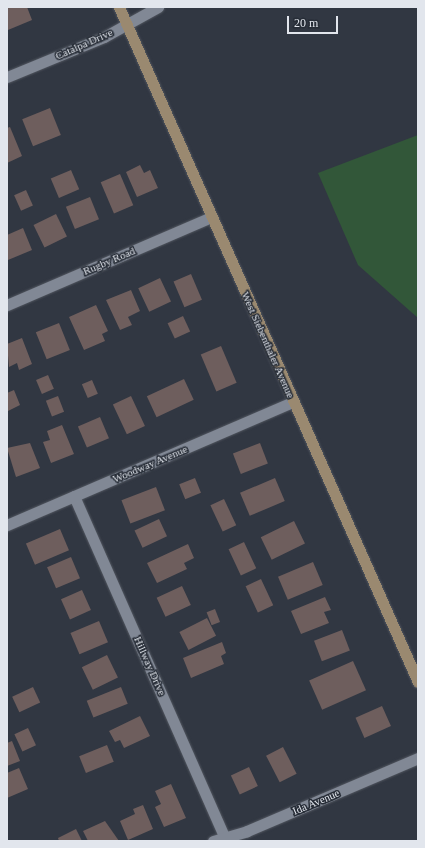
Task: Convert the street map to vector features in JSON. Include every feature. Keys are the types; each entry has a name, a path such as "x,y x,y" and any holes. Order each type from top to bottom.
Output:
{"main road":[{"name":"West Siebenthaler Avenue","path":"119,7 418,682"}],"street":[{"name":"Catalpa Drive","path":"7,77 104,37 126,23 158,7"},
{"name":"Rugby Road","path":"7,305 211,217"},
{"name":"Woodway Avenue","path":"7,525 293,402"},
{"name":"Hillway Drive","path":"74,496 224,836"},
{"name":"Ida Avenue","path":"213,841 224,836 247,831 418,758"}],"green space":[{"path":"418,135 418,318 358,265 318,173"}],"building":[{"path":"7,7 27,7 32,20 8,30"},
{"path":"50,108 61,135 33,146 22,119"},
{"path":"10,127 22,156 7,163 7,128"},
{"path":"140,165 144,173 150,170 158,188 137,197 126,172"},
{"path":"71,170 79,189 59,198 51,179"},
{"path":"120,174 133,205 114,214 101,182"},
{"path":"26,190 33,206 21,211 14,195"},
{"path":"90,197 99,219 75,229 66,207"},
{"path":"56,214 67,236 44,247 34,225"},
{"path":"23,228 32,250 8,260 7,235"},
{"path":"191,274 202,300 184,307 174,281"},
{"path":"160,278 171,302 149,312 138,288"},
{"path":"131,290 140,311 128,317 132,325 120,330 106,300"},
{"path":"96,305 108,331 102,334 105,341 84,350 69,317"},
{"path":"183,316 190,331 175,339 168,323"},
{"path":"59,323 70,350 47,359 36,332"},
{"path":"22,338 32,364 19,370 17,363 9,367 7,344"},
{"path":"221,346 237,383 216,391 201,355"},
{"path":"48,375 54,389 42,394 36,380"},
{"path":"184,379 194,400 157,417 147,396"},
{"path":"92,380 98,394 88,398 82,384"},
{"path":"14,390 20,405 8,411 7,393"},
{"path":"58,396 64,412 52,417 46,401"},
{"path":"131,396 145,426 127,434 113,404"},
{"path":"100,417 109,438 87,448 78,426"},
{"path":"62,425 74,454 51,463 43,442 50,440 47,431"},
{"path":"30,443 40,468 16,477 7,448"},
{"path":"260,443 268,464 241,474 233,453"},
{"path":"195,478 201,493 185,499 179,484"},
{"path":"275,478 285,501 250,516 240,493"},
{"path":"156,487 165,510 130,524 121,500"},
{"path":"224,499 236,525 223,532 210,505"},
{"path":"159,519 167,536 143,548 135,530"},
{"path":"294,521 305,543 272,560 261,537"},
{"path":"60,529 69,550 35,565 26,543"},
{"path":"244,542 256,568 241,575 229,549"},
{"path":"188,544 194,558 184,563 187,569 157,583 147,563"},
{"path":"71,557 80,578 56,588 47,567"},
{"path":"313,562 323,585 288,600 278,577"},
{"path":"261,579 273,605 258,612 246,586"},
{"path":"182,586 191,605 165,617 157,598"},
{"path":"82,590 91,610 70,619 61,599"},
{"path":"325,597 331,610 324,612 329,623 301,634 291,611"},
{"path":"215,609 220,622 212,625 207,612"},
{"path":"207,618 216,636 188,650 179,632"},
{"path":"99,621 108,642 79,654 70,633"},
{"path":"342,630 350,651 322,661 314,641"},
{"path":"222,642 226,653 221,656 224,664 191,678 183,658"},
{"path":"107,655 118,677 93,690 82,667"},
{"path":"353,661 366,690 322,710 309,681"},
{"path":"33,687 40,702 19,712 12,697"},
{"path":"121,687 128,704 93,718 87,701"},
{"path":"382,706 391,726 364,738 356,718"},
{"path":"140,716 150,736 124,748 120,740 115,742 109,731"},
{"path":"28,728 36,745 22,752 14,734"},
{"path":"12,741 20,761 7,766 7,743"},
{"path":"107,745 114,762 86,773 79,756"},
{"path":"283,747 297,774 280,782 266,756"},
{"path":"249,767 258,786 240,794 231,775"},
{"path":"19,768 28,789 7,798 7,773"},
{"path":"171,784 186,818 164,827 155,807 161,804 155,791"},
{"path":"143,805 153,829 128,840 120,821 135,814 133,809"},
{"path":"105,821 119,841 88,841 83,831"},
{"path":"76,829 82,841 59,841 58,838"}]}
